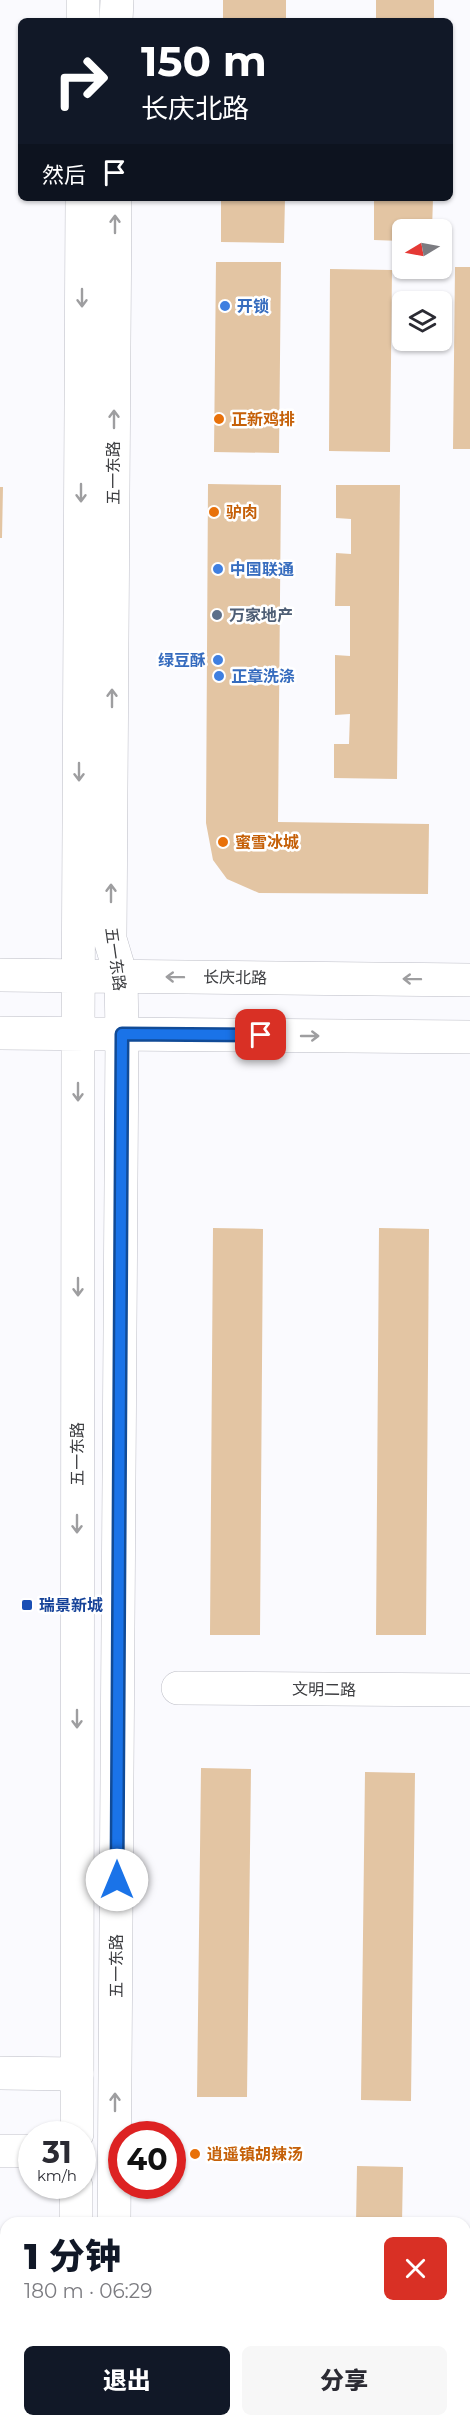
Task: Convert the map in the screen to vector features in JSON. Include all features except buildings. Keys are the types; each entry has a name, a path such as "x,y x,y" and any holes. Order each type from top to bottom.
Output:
{"street":[{"path":"83,0 83,18"},
{"path":"116,18 117,0"},
{"name":"五一东路","path":"77,2121 78,975 82,201"},
{"name":"五一东路","path":"114,2217 122,1034 121,976 110,939 115,201"},
{"name":"长庆北路","path":"0,975 470,980"},
{"path":"0,1033 470,1037"},
{"name":"文明二路","path":"178,1688 470,1690"},
{"path":"0,2073 77,2074"},
{"path":"0,2151 18,2151"},
{"path":"76,2199 76,2217"}],"place":[{"name":"开锁","path":"225,306"},
{"name":"正新鸡排","path":"219,419"},
{"name":"驴肉","path":"214,512"},
{"name":"中国联通","path":"218,569"},
{"name":"万家地产","path":"217,615"},
{"name":"绿豆酥","path":"218,660"},
{"name":"正章洗涤","path":"219,676"},
{"name":"蜜雪冰城","path":"223,842"},
{"name":"瑞景新城","path":"27,1605"},
{"name":"逍遥镇胡辣汤","path":"195,2154"}],"route":[{"path":"117,1880 122,1034 261,1035"}]}
